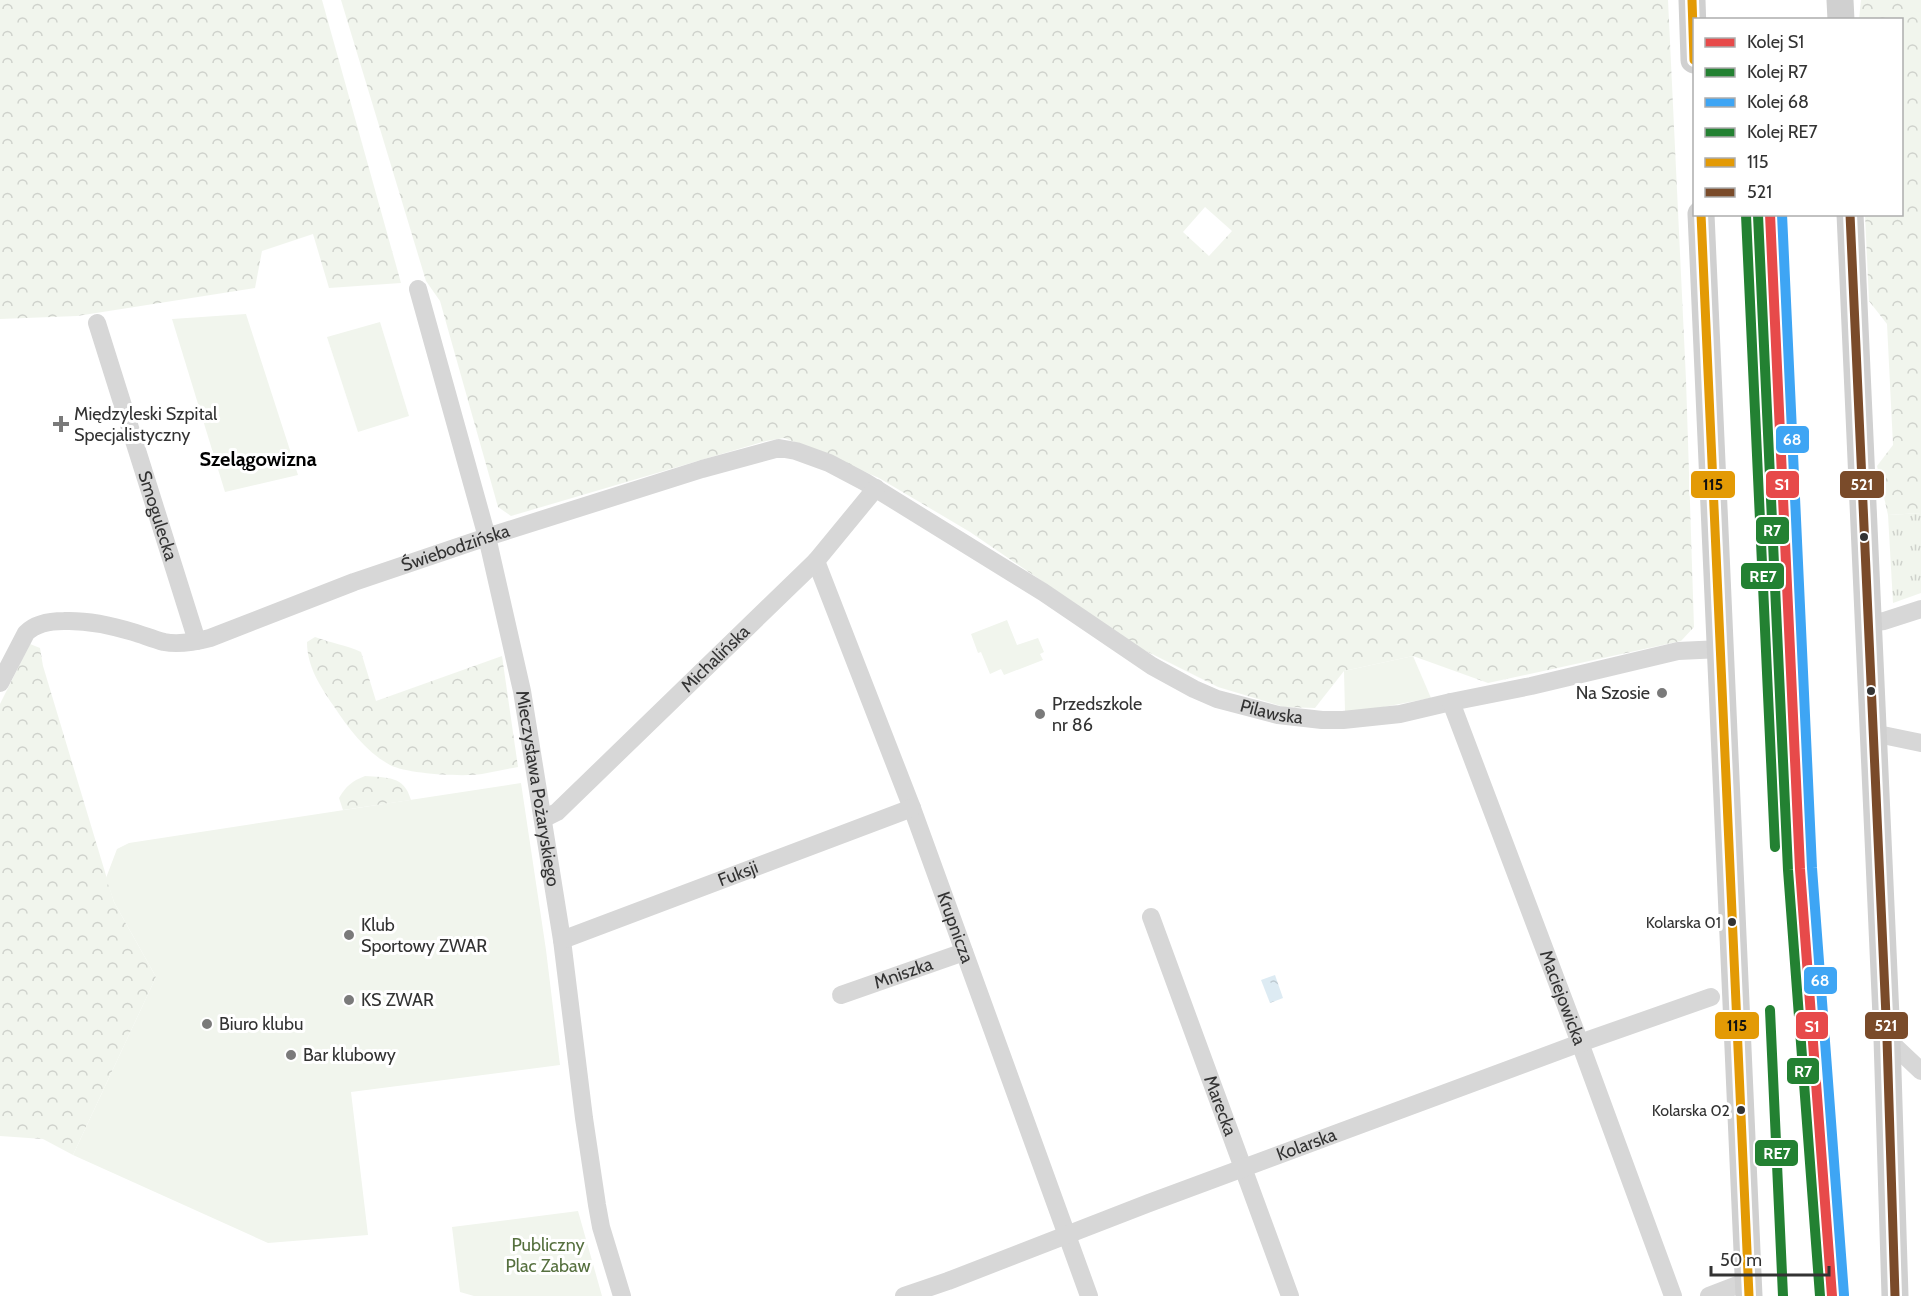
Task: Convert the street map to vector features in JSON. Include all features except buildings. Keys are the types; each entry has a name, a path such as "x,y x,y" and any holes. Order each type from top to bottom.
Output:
{"main road":[{"path":"1692,0 1693,20"},
{"path":"1840,0 1841,18"},
{"path":"1701,216 1748,1288"},
{"path":"1850,216 1887,1039 1895,1296"}],"street":[{"name":"Mieczysława Pożaryskiego","path":"418,289 487,537 522,691 562,940 597,1205 601,1227 622,1296"},
{"name":"Smogulecka","path":"97,323 197,641"},
{"name":"Świebodzińska","path":"0,683 21,641 32,628 47,622 80,620 109,625 165,642 197,641 354,582 487,537 702,469 779,448 796,451 829,463 876,488"},
{"name":"Pilawska","path":"876,488 1043,592 1152,666 1216,699 1278,715 1343,720 1400,714 1532,686 1678,651 1721,649"},
{"name":"Michalińska","path":"543,819 557,812 816,561 876,488"},
{"name":"Krupnicza","path":"816,561 912,807 1089,1296"},
{"path":"1868,623 1884,621 1921,609"},
{"name":"Maciejowicka","path":"1451,702 1673,1296"},
{"path":"1873,734 1921,743"},
{"name":"Fuksji","path":"562,940 912,807"},
{"name":"Marecka","path":"1151,917 1290,1296"},
{"name":"Mniszka","path":"841,995 964,952"},
{"name":"Kolarska","path":"904,1296 1242,1168 1711,997"},
{"path":"1887,1039 1921,1071"},
{"path":"1709,1296 1748,1288"}],"green space":[{"path":"0,0 322,0 401,283 329,288 313,234 262,251 255,288 77,316 0,319"},
{"path":"341,0 1668,0 1686,380 1694,627 1681,641 1488,683 1413,656 1344,671 1315,708 1284,707 1218,687 1142,649 970,532 879,478 784,438 766,441 511,516 498,507 440,301 426,281","holes":["1205,207 1232,231 1209,256 1183,232"]},
{"path":"1861,0 1921,0 1921,513 1888,515 1877,466 1893,445 1887,324 1869,301 1865,216 1903,216 1903,18 1859,18"},
{"path":"246,314 298,475 225,492 172,319"},
{"path":"380,322 409,416 358,432 327,337"},
{"path":"1921,513 1921,593 1893,603 1888,515"},
{"path":"1007,620 1017,645 1038,638 1044,652 1040,654 1043,660 1004,675 1001,669 990,674 981,652 978,653 971,634"},
{"path":"315,637 361,652 376,701 502,656 518,767 482,774 449,775 409,771 390,765 365,746 351,731 319,683 309,659 307,642"},
{"path":"30,644 40,648 43,666 114,902 156,977 73,1155 43,1139 0,1136 0,704"},
{"path":"1413,656 1431,698 1357,712 1345,712 1344,671"},
{"path":"365,776 394,779 404,786 411,800 343,810 339,798 350,784"},
{"name":"KS ZWAR","path":"521,783 546,950 560,1065 351,1092 368,1235 268,1243 73,1155 156,977 114,902 106,878 117,849 129,843"},
{"name":"Publiczny Plac Zabaw","path":"578,1211 602,1296 474,1296 460,1292 452,1227"}],"water":[{"path":"1275,975 1283,998 1270,1003 1261,980"}],"rail line":[{"name":"RE7","path":"1746,216 1775,847"},
{"name":"R7","path":"1758,216 1788,870 1820,1296"},
{"name":"S1","path":"1770,216 1800,869 1832,1296"},
{"name":"68","path":"1782,216 1812,868 1844,1295"},
{"name":"RE7","path":"1770,1010 1783,1296"}],"transit line":[{"name":"115","path":"1692,0 1693,30"},
{"name":"115","path":"1701,216 1749,1296"},
{"name":"521","path":"1850,216 1887,1039 1895,1296"}],"place":[{"name":"Międzyleski Szpital Specjalistyczny","path":"61,424"},
{"name":"Na Szosie","path":"1662,693"},
{"name":"Przedszkole nr 86","path":"1040,714"},
{"name":"Kolarska 01","path":"1732,922"},
{"name":"Klub Sportowy ZWAR","path":"349,935"},
{"name":"KS ZWAR","path":"349,1000"},
{"name":"Biuro klubu","path":"207,1024"},
{"name":"Bar klubowy","path":"291,1055"},
{"name":"Kolarska 02","path":"1741,1110"}],"district":[{"name":"Szelągowizna","path":"258,459"}]}
